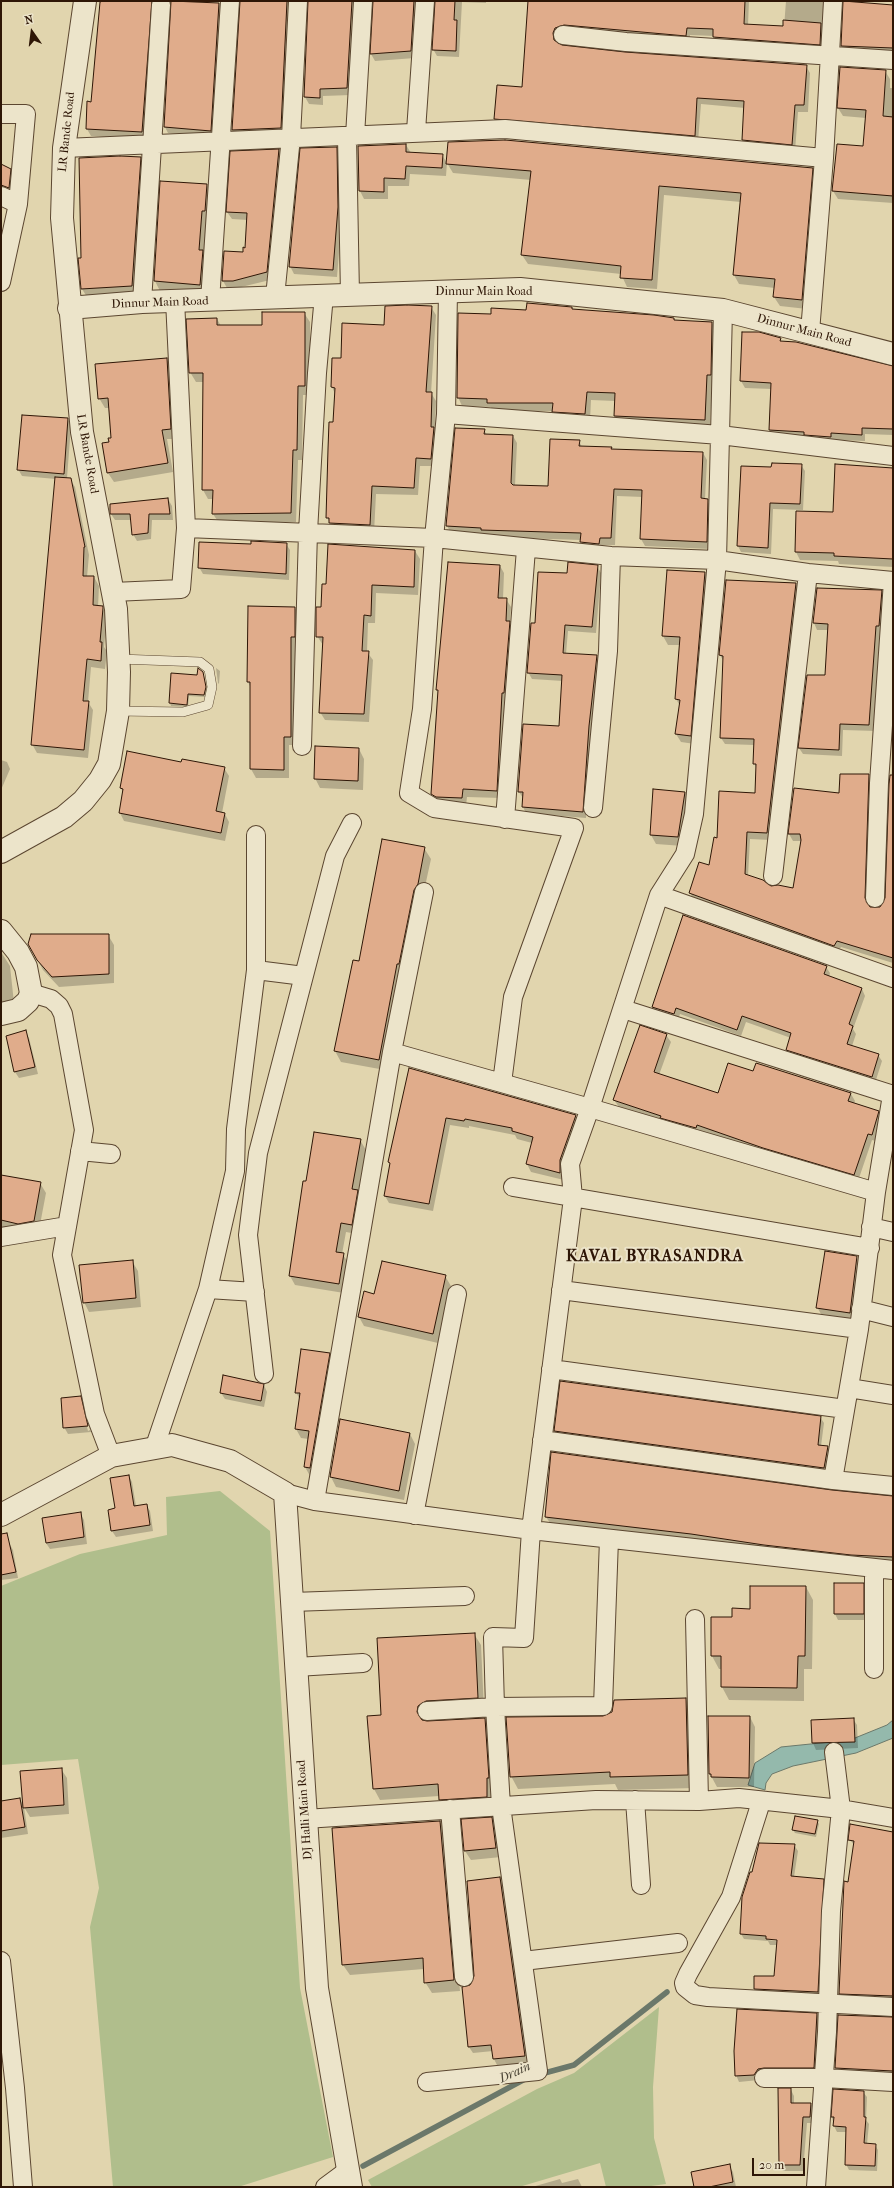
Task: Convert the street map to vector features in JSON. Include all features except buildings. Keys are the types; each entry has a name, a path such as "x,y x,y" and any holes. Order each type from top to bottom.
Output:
{"street":[{"name":"LR Bande Road","path":"1,852 64,817 87,795 109,764 118,711 118,626 113,592 82,432 69,308 62,218 64,148 85,1"},
{"path":"210,301 222,142 230,1"},
{"path":"275,297 291,138 298,1"},
{"path":"350,295 351,137 363,1"},
{"path":"416,131 425,1"},
{"path":"810,332 824,158 828,55 833,1"},
{"path":"142,302 161,5"},
{"path":"562,35 626,42 893,60"},
{"path":"1,114 26,114 18,204 1,282"},
{"path":"64,148 291,138 351,137 416,131 505,128 824,158"},
{"path":"1,196 18,204"},
{"name":"Dinnur Main Road","path":"69,308 175,300 210,301 275,297 520,289 723,310 893,354"},
{"path":"448,291 446,414 434,538 422,709 409,793 434,808 574,828 513,997 502,1083"},
{"path":"302,746 308,532 317,372 324,296"},
{"path":"113,592 181,589 186,528 175,300"},
{"path":"427,2082 538,2071 501,1806 495,1707 493,1637 524,1638 531,1530 573,1198 570,1164 590,1108 659,895 685,854 694,814 717,560 723,310"},
{"path":"446,414 720,435 893,456"},
{"path":"186,528 434,538 526,549 611,556 717,560 808,573 893,581 879,783 874,898"},
{"path":"506,819 526,549"},
{"path":"592,808 608,651 611,556"},
{"path":"773,876 808,573"},
{"path":"264,1374 248,1234 258,1152 335,856 352,823"},
{"path":"154,1449 208,1289 234,1171 236,1129 256,970 256,835"},
{"path":"315,1501 392,1052 424,892"},
{"path":"659,895 831,958 893,978"},
{"path":"1,931 18,952 26,967 31,993 28,1001 18,1010 1,1014"},
{"path":"256,970 304,976"},
{"path":"31,993 51,999 59,1006 63,1014 84,1130 62,1255 95,1414 111,1456"},
{"path":"623,1008 892,1095 887,1163 876,1192 859,1329 834,1480"},
{"path":"392,1052 590,1108 876,1192"},
{"path":"80,1151 111,1154"},
{"path":"513,1187 870,1248"},
{"path":"1,1237 67,1226"},
{"path":"871,1227 893,1232"},
{"path":"208,1289 255,1292"},
{"path":"561,1290 859,1329"},
{"path":"414,1515 457,1294"},
{"path":"861,1309 893,1317"},
{"path":"551,1369 845,1409"},
{"path":"849,1388 893,1395"},
{"path":"542,1440 834,1480 893,1486"},
{"path":"1,1515 111,1456 172,1445 230,1461 285,1493 315,1501 531,1530 893,1570"},
{"name":"DJ Halli Main Road","path":"285,1493 317,1988 349,2179"},
{"path":"427,1711 495,1707 603,1706 609,1539"},
{"path":"874,1568 874,1669"},
{"path":"292,1602 465,1596"},
{"path":"695,1619 699,1800"},
{"path":"296,1667 363,1663"},
{"path":"816,2187 828,2002 830,1912 841,1809 834,1752"},
{"path":"305,1819 596,1800 699,1800 739,1798 760,1802 841,1809 893,1818"},
{"path":"635,1800 641,1885"},
{"path":"760,1802 731,1897 688,1974 684,1983 685,1987 696,1995 708,1997 828,2002 893,2007"},
{"path":"450,1809 464,1977"},
{"path":"523,1961 678,1943"},
{"path":"1,1960 8,2089 24,2187"},
{"path":"764,2078 824,2078 893,2082"},
{"path":"325,2187 349,2179"}],"lane":[{"path":"118,711 183,712 208,704 212,687 210,669 200,662 119,660"}],"green space":[{"path":"220,1491 270,1531 300,1988 333,2157 238,2187 113,2187 90,1927 99,1888 78,1759 1,1765 1,1586 80,1554 167,1535 166,1497"},
{"path":"659,2007 653,2087 654,2138 666,2184 644,2187 606,2187 600,2163 519,2187 372,2187 368,2180 537,2089 574,2073"}],"water":[{"path":"893,1720 893,1738 856,1753 793,1766 772,1774 766,1783 765,1790 748,1785 755,1763 781,1747 850,1740 887,1725"}],"waterway":[{"name":"Drain","path":"541,2074 574,2065 667,1992"},
{"name":"Drain","path":"363,2166 525,2079"}],"district":[{"name":"KAVAL BYRASANDRA","path":"655,1257"}]}
